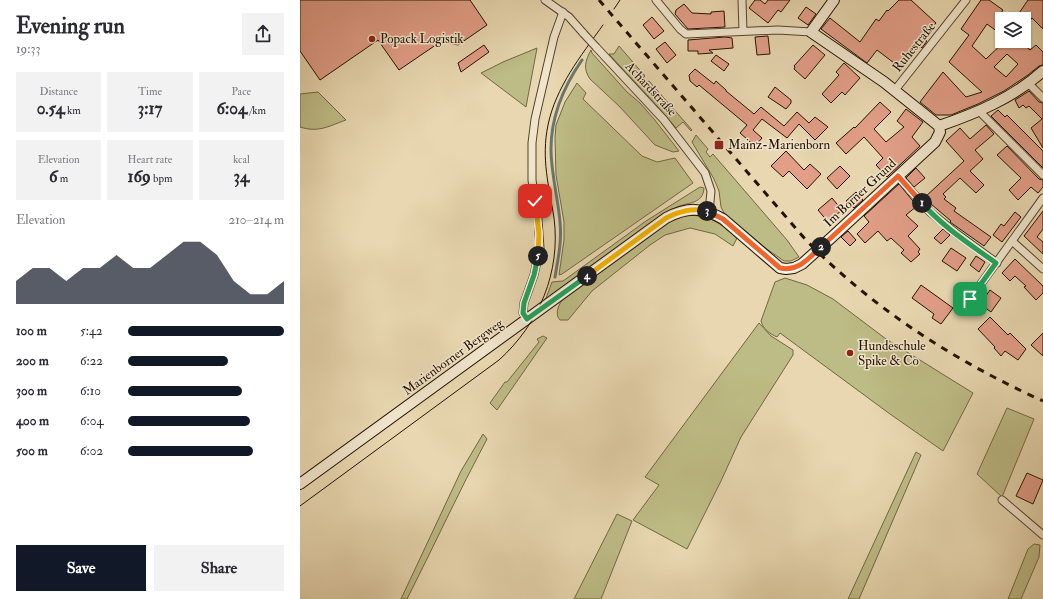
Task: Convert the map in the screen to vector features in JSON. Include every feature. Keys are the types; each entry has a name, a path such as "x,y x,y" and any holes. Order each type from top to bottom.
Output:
{"street":[{"name":"Achardstraße","path":"545,0 563,12 664,120 705,173 711,191 709,212"},
{"path":"656,0 686,34 778,30 811,32 895,90 939,126 979,111 1011,95 1029,84 1043,71"},
{"path":"742,0 743,31"},
{"path":"811,32 834,0"},
{"name":"Ruhestraße","path":"895,90 966,0"},
{"path":"527,319 523,313 524,303 534,275 540,248 538,219 532,180 532,143 552,43 563,12"},
{"path":"1029,84 1043,98"},
{"path":"979,111 1043,175"},
{"name":"Im Borner Grund","path":"780,268 794,268 802,264 934,142 940,132 939,126"},
{"path":"898,176 930,212 996,263"},
{"path":"970,299 1043,198"},
{"name":"Marienborner Bergweg","path":"300,484 666,218 676,213 690,209 697,209 709,212 723,219 780,268"},
{"path":"1012,241 1043,269"},
{"path":"1002,500 1043,535"}],"shaded area":[{"path":"619,46 645,76 643,78 646,83 649,81 692,130 691,131 683,122 676,128 609,54 614,54"},
{"path":"537,48 526,107 481,73 503,62"},
{"path":"591,50 627,92 640,103 654,119 679,151 673,152 655,145 619,106 590,79 586,72 586,65 587,58"},
{"path":"577,83 586,93 583,99 642,156 657,162 675,158 693,183 559,275 564,240 564,222 556,175 556,125 565,102"},
{"path":"318,92 346,120 318,129 307,129 300,127 300,94"},
{"path":"696,135 708,149 706,152 710,157 713,154 787,240 799,257 791,261 784,261 751,238 725,215 721,207 719,191 714,179 692,142"},
{"path":"700,187 704,188 701,197 698,200 675,208 663,215 545,301 552,282 563,281 646,221"},
{"path":"687,215 709,218 720,224 737,238 733,246 715,234 690,228 665,235 592,291 568,320 560,320 558,318 557,312 564,297 664,224"},
{"path":"785,278 807,285 833,299 886,339 973,393 943,451 780,333 777,337 765,329 761,321 775,282"},
{"path":"759,323 771,336 793,350 793,355 741,437 687,549 633,520 659,485 645,477"},
{"path":"543,336 547,338 497,410 490,403 505,382 507,382 539,342 537,339"},
{"path":"1007,408 1034,419 1002,497 977,474"},
{"path":"483,434 487,439 466,478 407,599 401,599 461,471"},
{"path":"916,452 921,455 859,599 848,599"},
{"path":"617,514 632,521 601,599 574,599"},
{"path":"1034,544 1040,545 1039,557 1021,599 1008,599 1028,549"}],"building":[{"name":"Popack Logistik","path":"300,0 470,0 487,25 458,45 449,43 446,38 399,70 378,40 320,80 300,51"},
{"path":"755,0 760,0 765,4 768,0 790,0 781,12 778,10 768,23 749,8"},
{"path":"899,0 911,0 936,23 923,38 927,41 922,48 920,46 902,69 877,50 867,63 821,29 830,18 860,42 876,19 879,21 887,10 888,11"},
{"path":"981,0 989,0 1003,10 1002,12 995,12 995,30 987,24 972,46 986,59 998,48 1028,48 1030,50 1036,45 1043,52 1043,65 1039,66 1004,91 978,104 951,115 936,115 920,102 943,72 966,97 982,92 949,62 969,35 961,29","holes":["1007,54 1018,64 1006,77 994,67"]},
{"path":"1028,0 1043,0 1043,29 1032,18 1031,19 1031,12 1020,12"},
{"path":"684,4 692,13 711,14 711,12 724,11 725,27 688,29 675,14 676,10"},
{"path":"806,7 816,14 808,25 798,18"},
{"path":"652,17 664,31 654,39 643,25"},
{"path":"768,36 770,54 757,55 755,37"},
{"path":"725,37 732,38 733,48 709,50 713,53 698,54 698,51 688,51 688,40"},
{"path":"665,42 676,55 667,63 656,49"},
{"path":"484,45 489,52 461,72 458,63"},
{"path":"813,45 825,55 805,79 794,69 794,66"},
{"path":"716,55 729,64 724,71 711,61"},
{"path":"844,63 860,78 845,95 842,92 831,103 822,94 839,75 836,72"},
{"path":"695,69 714,84 716,81 754,114 761,107 784,126 797,112 809,123 815,117 828,127 815,140 799,124 787,138 762,119 753,130 762,138 755,146 740,133 747,125 699,85 697,87 690,81 689,75"},
{"path":"775,87 791,100 791,103 786,109 768,97"},
{"path":"1029,91 1039,102 1043,103 1043,148 1031,128 1042,119 1029,106 1026,108 1023,105 1019,108 1015,100"},
{"path":"880,102 891,112 874,129 886,142 904,127 897,121 906,109 923,122 912,137 920,146 887,177 876,165 883,158 864,137 846,154 836,143 854,127 855,128"},
{"path":"998,110 1005,117 1007,115 1043,151 1043,168 991,116"},
{"path":"986,125 994,134 975,150 983,159 970,171 984,185 976,193 960,178 943,194 946,197 944,199 956,208 954,211 991,237 984,246 950,222 951,221 924,198 964,161 946,141 960,128 970,139"},
{"path":"1007,146 1039,179 1043,180 1043,187 1038,193 1031,187 1018,200 1009,190 1021,178 997,155"},
{"path":"786,151 804,170 810,164 821,174 807,189 789,171 783,177 771,166"},
{"path":"840,166 850,176 837,189 827,178"},
{"path":"916,168 925,178 914,187 906,178"},
{"path":"899,184 917,206 906,215 918,226 908,236 920,249 918,252 920,254 911,262 901,253 904,250 891,238 887,241 878,231 865,243 857,234 869,222 864,216"},
{"path":"856,192 863,200 854,208 846,201"},
{"path":"832,198 842,210 828,222 818,210"},
{"path":"1043,211 1043,229 1037,237 1043,242 1043,254 1024,236"},
{"path":"1015,212 1021,217 1002,242 993,235 1001,224 1004,226"},
{"path":"943,229 950,235 941,244 934,238"},
{"path":"848,231 856,240 850,246 841,237"},
{"path":"951,248 966,258 957,271 942,261"},
{"path":"976,256 985,262 979,272 970,265"},
{"path":"1015,259 1043,286 1043,293 1036,300 1024,287 1026,286 1015,276 1010,281 1002,273"},
{"path":"921,285 953,308 941,324 932,318 934,314 912,298"},
{"path":"990,290 1001,298 991,312 980,304"},
{"path":"990,317 1008,335 1010,333 1026,349 1018,360 1005,351 1001,356 994,348 995,347 978,329"},
{"path":"1043,333 1043,356 1031,345"},
{"path":"1027,473 1043,480 1033,504 1016,496"}],"waterway":[{"path":"555,277 560,229 552,167 551,149 553,125 564,91 582,60"}],"tram line":[{"path":"614,9 620,0"},
{"path":"300,506 499,360 513,346 536,313 544,296 554,258 554,218 548,183 545,149 548,125 563,85 603,25"}],"railway":[{"path":"599,0 805,239 831,264 858,288 916,331 978,369 1043,401"}],"place":[{"name":"Popack Logistik","path":"372,39"},
{"name":"Mainz-Marienborn","path":"719,145"},
{"name":"Hundeschule Spike & Co","path":"850,353"}],"route":[{"path":"535,201 540,248 534,275 524,303 523,313 527,319 666,218 690,209 709,212 723,219 780,268 794,268 802,264 898,176 930,212 996,263 970,299"}]}
